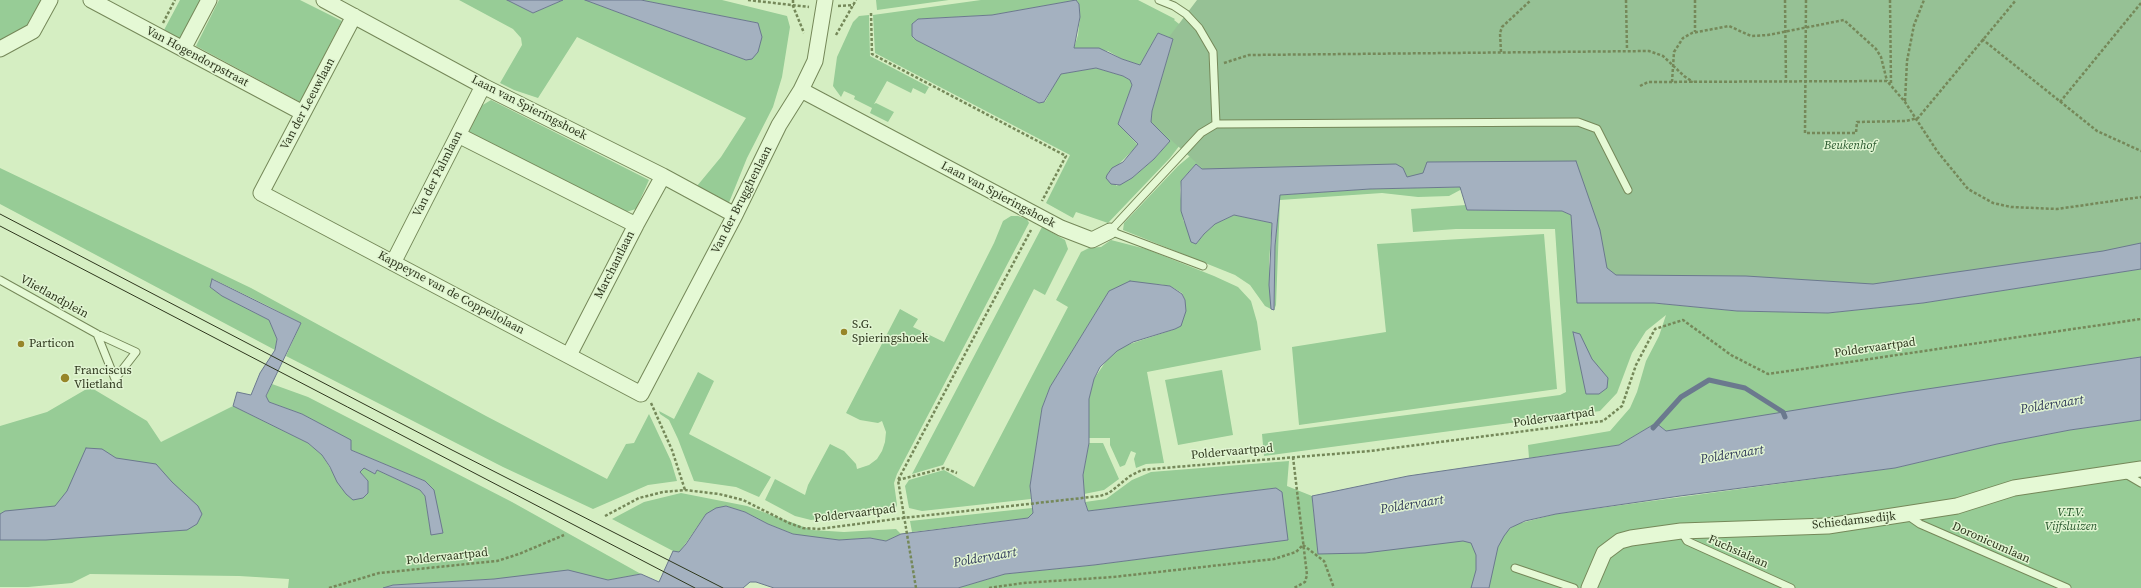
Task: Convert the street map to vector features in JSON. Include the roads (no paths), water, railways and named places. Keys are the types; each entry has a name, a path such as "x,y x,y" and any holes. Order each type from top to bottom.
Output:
{"street":[{"path":"0,49 33,31 50,0"},
{"name":"Van Hogendorpstraat","path":"91,0 303,113"},
{"path":"183,49 209,0"},
{"name":"Laan van Spieringshoek","path":"324,0 483,86 663,176 735,215"},
{"name":"Van der Brugghenlaan","path":"641,394 735,215 779,125 801,90 815,61 824,4"},
{"name":"Van der Leeuwlaan","path":"261,193 354,16"},
{"name":"Van der Palmlaan","path":"393,263 483,86"},
{"name":"Laan van Spieringshoek","path":"801,90 1036,216 1092,240 1110,231"},
{"path":"458,136 636,225"},
{"name":"Marchantlaan","path":"569,355 663,176"},
{"name":"Kappeyne van de Coppellolaan","path":"261,193 641,394"},
{"name":"Schiedamsedijk","path":"1589,588 1604,553 1612,546 1631,538 1681,531 1828,526 1907,515 1957,506 2014,488 2141,469"}],"lane":[{"path":"1159,0 1174,6 1186,14 1199,28 1213,52 1216,124"},
{"path":"1203,266 1110,231 1201,132 1216,124 1578,122 1597,129 1628,190"},
{"name":"Vlietlandplein","path":"0,280 97,334 136,352 115,379 97,334"},
{"path":"2123,472 2141,483"},
{"name":"Doronicumlaan","path":"1907,515 1920,524 2067,588"},
{"name":"Fuchsialaan","path":"1681,531 1687,541 1791,588"},
{"path":"1515,568 1574,588"}],"water":[{"path":"507,0 563,0 533,13"},
{"path":"585,0 641,0 758,23 762,37 758,52 752,59 746,60"},
{"path":"1076,0 1079,4 1080,17 1074,48 1099,48 1122,59 1140,65 1158,33 1173,39 1152,111 1151,122 1170,141 1154,159 1132,178 1120,185 1111,184 1106,178 1112,168 1123,162 1138,144 1118,124 1132,85 1130,80 1123,76 1096,68 1061,74 1044,102 1039,103 916,40 912,36 912,24 918,19 992,15"},
{"path":"1576,161 1600,230 1607,268 1616,275 1746,276 1873,284 2103,251 2141,243 2141,269 1923,303 1828,313 1737,311 1654,303 1577,303 1571,215 1562,211 1467,210 1460,187 1370,189 1280,195 1275,246 1274,310 1271,309 1269,285 1272,223 1234,215 1215,224 1196,244 1191,242 1181,211 1181,181 1196,164 1202,169 1396,164 1403,168 1407,177 1423,173 1427,162"},
{"path":"212,279 301,323 266,396 269,402 302,414 351,440 351,450 425,481 434,490 443,533 431,535 425,496 420,490 377,470 375,474 364,468 360,472 368,481 368,493 363,498 353,500 346,494 337,482 322,455 308,443 233,406 237,392 251,395 260,373 275,350 277,339 269,320 222,296 210,287"},
{"name":"Poldervaart","path":"1130,281 1170,286 1182,294 1185,300 1186,311 1181,326 1133,342 1117,351 1100,367 1094,379 1089,399 1089,443 1083,475 1085,502 1088,511 1276,488 1282,492 1288,540 1094,565 1005,574 958,588 774,588 756,582 750,582 743,588 383,588 393,585 494,579 568,570 608,580 641,574 659,582 673,551 679,552 706,514 716,508 726,506 745,512 768,524 793,534 839,540 870,538 886,541 901,534 1028,518 1033,513 1030,486 1042,408 1050,387 1109,291"},
{"path":"1573,332 1580,334 1592,359 1608,378 1607,388 1599,394 1586,394"},
{"name":"Poldervaart","path":"2141,357 2141,420 2070,430 1997,444 1895,468 1680,496 1556,514 1525,521 1510,528 1498,547 1489,588 1471,588 1476,570 1476,555 1471,543 1463,541 1365,553 1318,554 1312,496 1408,476 1619,445 1656,423 1666,431 1907,392"},
{"path":"86,448 102,449 116,458 156,464 172,482 198,506 202,514 197,524 187,530 46,540 0,540 0,514 5,511 55,506 67,491"}],"waterway":[{"path":"1653,428 1681,397 1709,380 1745,388 1783,412 1785,417"}],"tram line":[{"path":"0,214 452,450 723,588"},
{"path":"0,226 695,588"}],"place":[{"name":"S.G. Spieringshoek","path":"844,332"},
{"name":"Particon","path":"21,344"},
{"name":"Franciscus Vlietland","path":"65,378"}],"park label":[{"name":"Beukenhof","path":"1850,146"},
{"name":"V.T.V. Vijfsluizen","path":"2071,520"}]}
